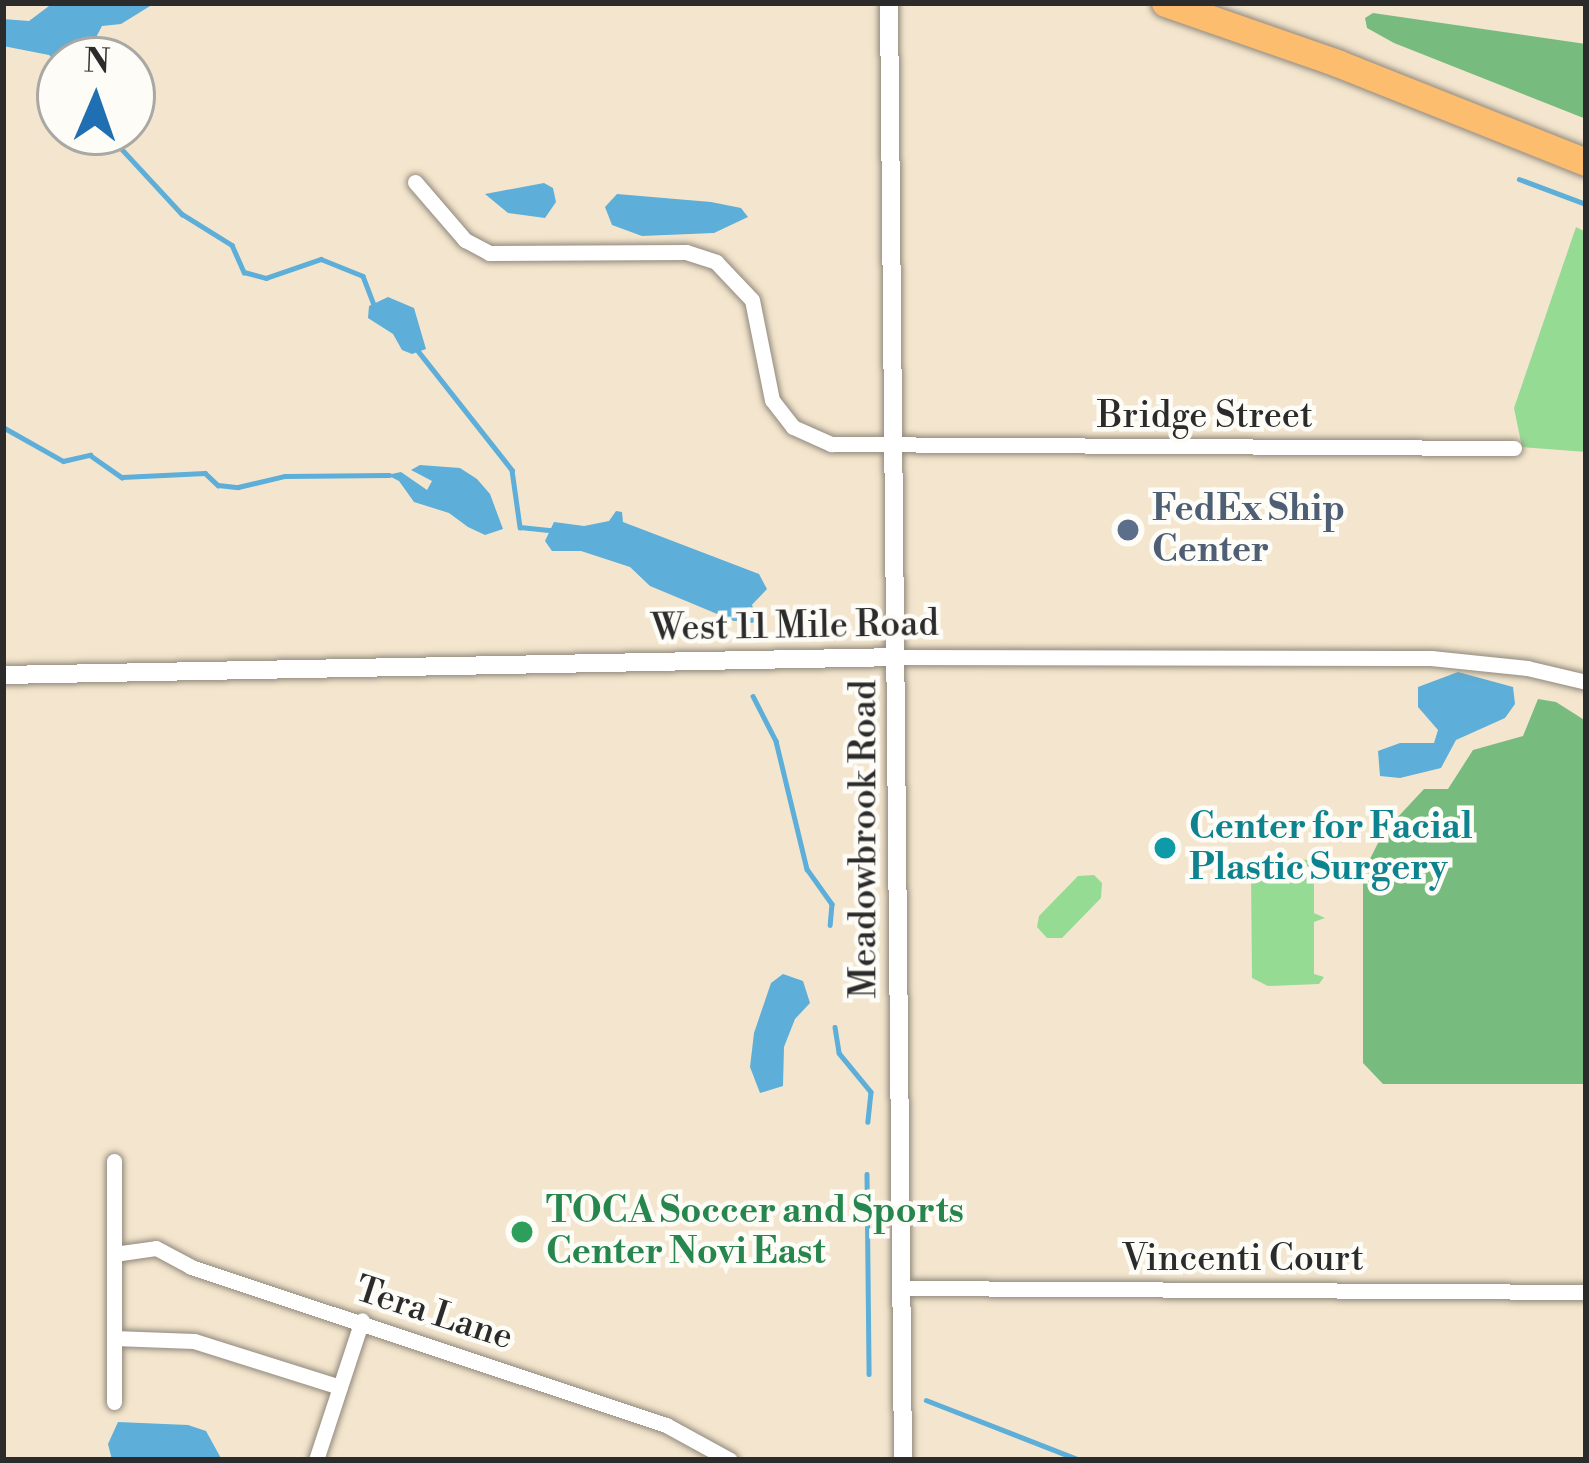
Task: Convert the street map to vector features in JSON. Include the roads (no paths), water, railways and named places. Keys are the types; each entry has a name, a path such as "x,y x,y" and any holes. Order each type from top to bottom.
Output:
{"highway":[{"path":"1166,3 1337,62 1586,162"}],"street":[{"name":"Meadowbrook Road","path":"890,3 903,1460"},
{"name":"Bridge Street","path":"415,182 465,240 489,253 686,252 716,262 752,300 766,388 781,414 811,437 831,443 1514,448"},
{"name":"West 11 Mile Road","path":"3,676 898,657 1431,658 1527,668 1586,682"},
{"path":"114,1161 114,1402"},
{"name":"Tera Lane","path":"114,1254 156,1248 191,1267 362,1320 666,1425 730,1460"},
{"name":"Vincenti Court","path":"901,1288 1586,1292"},
{"path":"316,1460 362,1320"},
{"path":"114,1338 194,1341 340,1387"}],"water":[{"path":"53,3 155,3 121,24 102,26 97,36 36,36 36,52 3,46 3,19 29,21"},
{"path":"544,183 553,188 556,202 545,218 508,213 485,194"},
{"path":"617,194 711,202 741,208 748,217 714,233 642,236 612,225 605,207"},
{"path":"388,297 414,308 426,349 412,354 402,350 393,334 368,318 369,306"},
{"path":"420,465 460,468 477,479 490,494 503,529 485,535 449,513 414,502 399,481 387,475 401,472 427,490 432,481 411,470"},
{"path":"616,511 622,512 623,522 759,574 767,589 746,611 746,620 734,621 650,586 630,567 581,551 552,551 545,541 554,522 584,526 609,521"},
{"path":"1458,672 1513,687 1515,704 1505,718 1456,740 1441,768 1400,778 1380,776 1378,751 1400,743 1434,743 1438,730 1418,707 1418,687"},
{"path":"783,974 803,981 810,1003 795,1019 784,1047 783,1086 760,1093 750,1067 754,1033 771,983"},
{"path":"118,1422 188,1425 206,1431 222,1460 112,1460 108,1444"}],"waterway":[{"path":"128,156 182,214 232,245 244,272 266,278 321,259 363,276 374,304"},
{"path":"1519,179 1586,204"},
{"path":"415,347 512,470 520,527 551,530"},
{"path":"3,427 63,461 90,455 122,477 205,473 218,485 238,487 285,476 389,475"},
{"path":"750,606 752,620"},
{"path":"753,696 776,741 807,869 832,904 830,925"},
{"path":"835,1027 839,1053 871,1092 868,1122"},
{"path":"867,1174 869,1374"},
{"path":"926,1400 1080,1460"}],"place":[{"name":"FedEx Ship Center","path":"1128,530"},
{"name":"Center for Facial Plastic Surgery","path":"1165,848"},
{"name":"TOCA Soccer and Sports Center Novi East","path":"522,1232"}]}
